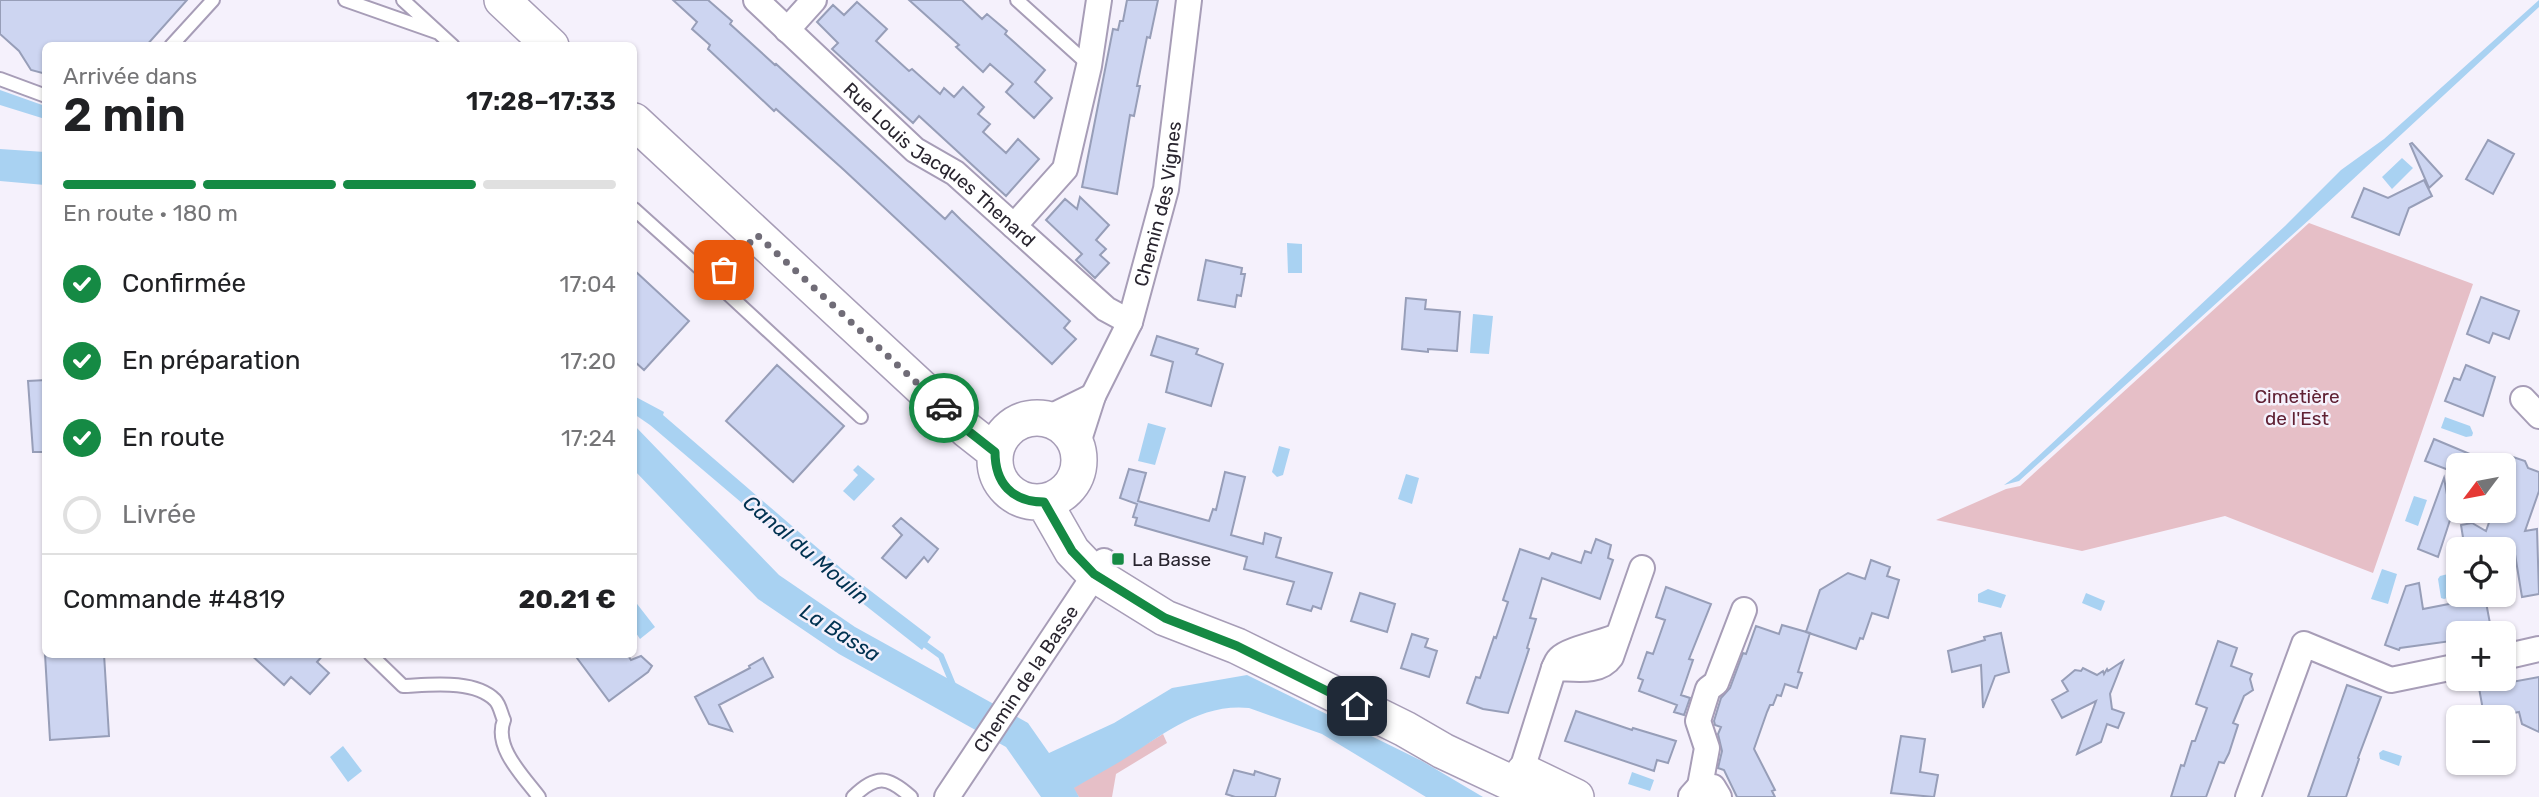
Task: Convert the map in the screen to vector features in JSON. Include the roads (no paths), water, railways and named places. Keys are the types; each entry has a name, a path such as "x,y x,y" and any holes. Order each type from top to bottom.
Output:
{"main road":[{"path":"502,0 547,42"},
{"path":"637,124 909,376 974,416 1000,442"},
{"path":"1046,419 1065,429 1077,446 1079,467 1057,494 1030,502 1007,490 999,479 995,466 1000,442 1023,420 1046,419"},
{"path":"1057,494 1072,501 1099,567 1119,573 1237,646 1405,729 1443,751 1544,789"}],"street":[{"name":"Rue Louis Jacques Thenard","path":"756,0 915,150 955,173 1106,309 1130,322"},
{"path":"787,30 814,0"},
{"path":"1014,226 1065,169 1089,65 1099,0"},
{"name":"Chemin des Vignes","path":"1077,446 1093,396 1130,322 1166,189 1189,0"},
{"path":"1046,419 1093,396"},
{"name":"Chemin de la Basse","path":"947,797 1099,567"},
{"path":"1544,789 1554,668 1597,668 1605,665 1611,657 1642,568"},
{"path":"1703,793 1707,748 1698,721 1708,689 1716,683 1744,610"},
{"path":"2248,797 2304,644 2391,680 2446,669"},
{"path":"2516,654 2539,649"}],"lane":[{"path":"175,42 214,0"},
{"path":"345,0 439,33"},
{"path":"403,0 449,42"},
{"path":"1017,0 1089,65"},
{"path":"0,79 42,95"},
{"path":"637,212 861,417"},
{"path":"714,281 757,235"},
{"path":"374,658 403,686 442,683 478,690 494,699 503,720 500,729 505,747 539,797"},
{"path":"853,797 862,788 880,780 895,782 911,797"}],"water":[{"path":"2539,0 2539,7 2310,219 2019,481 2004,485 2018,475 2285,226 2341,170 2384,139"},
{"path":"0,90 42,105 42,118 0,105"},
{"path":"0,149 42,152 42,185 0,181"},
{"path":"2402,158 2413,168 2392,189 2382,177"},
{"path":"1287,243 1302,244 1302,273 1288,273"},
{"path":"1473,314 1493,316 1489,354 1470,353"},
{"path":"637,398 664,412 663,415 842,569 931,637 922,650 828,576 637,416"},
{"path":"2445,417 2470,426 2472,436 2466,437 2441,428"},
{"path":"1148,423 1166,428 1155,465 1138,461"},
{"name":"La Bassa","path":"637,428 779,575 855,627 1028,723 1049,753 1114,723 1172,688 1247,675 1422,761 1483,797 1426,797 1322,734 1249,708 1231,708 1197,716 1166,732 1074,788 1079,797 1041,797 1006,747 839,654 758,599 637,473"},
{"path":"1279,446 1290,449 1283,475 1277,477 1272,472"},
{"path":"858,465 875,479 854,501 843,491 858,475 853,470"},
{"path":"1406,474 1419,478 1412,504 1398,499"},
{"path":"2414,496 2427,500 2418,526 2405,521"},
{"path":"2382,569 2397,574 2388,604 2371,599"},
{"path":"2446,574 2444,599 2441,598 2438,579"},
{"path":"1988,589 2006,595 2001,608 1978,602 1978,594"},
{"path":"2086,593 2105,601 2101,611 2082,603"},
{"path":"637,604 655,627 640,639 637,634"},
{"path":"343,746 362,771 348,782 330,757"},
{"path":"2383,750 2402,756 2399,766 2380,759 2379,753"},
{"path":"1632,772 1654,780 1650,791 1628,784"}],"waterway":[{"name":"Canal du Moulin","path":"919,640 941,656 953,685"}],"place":[{"name":"La Basse","path":"1118,559"}],"park label":[{"name":"Cimetière de l'Est","path":"2297,407"}]}
